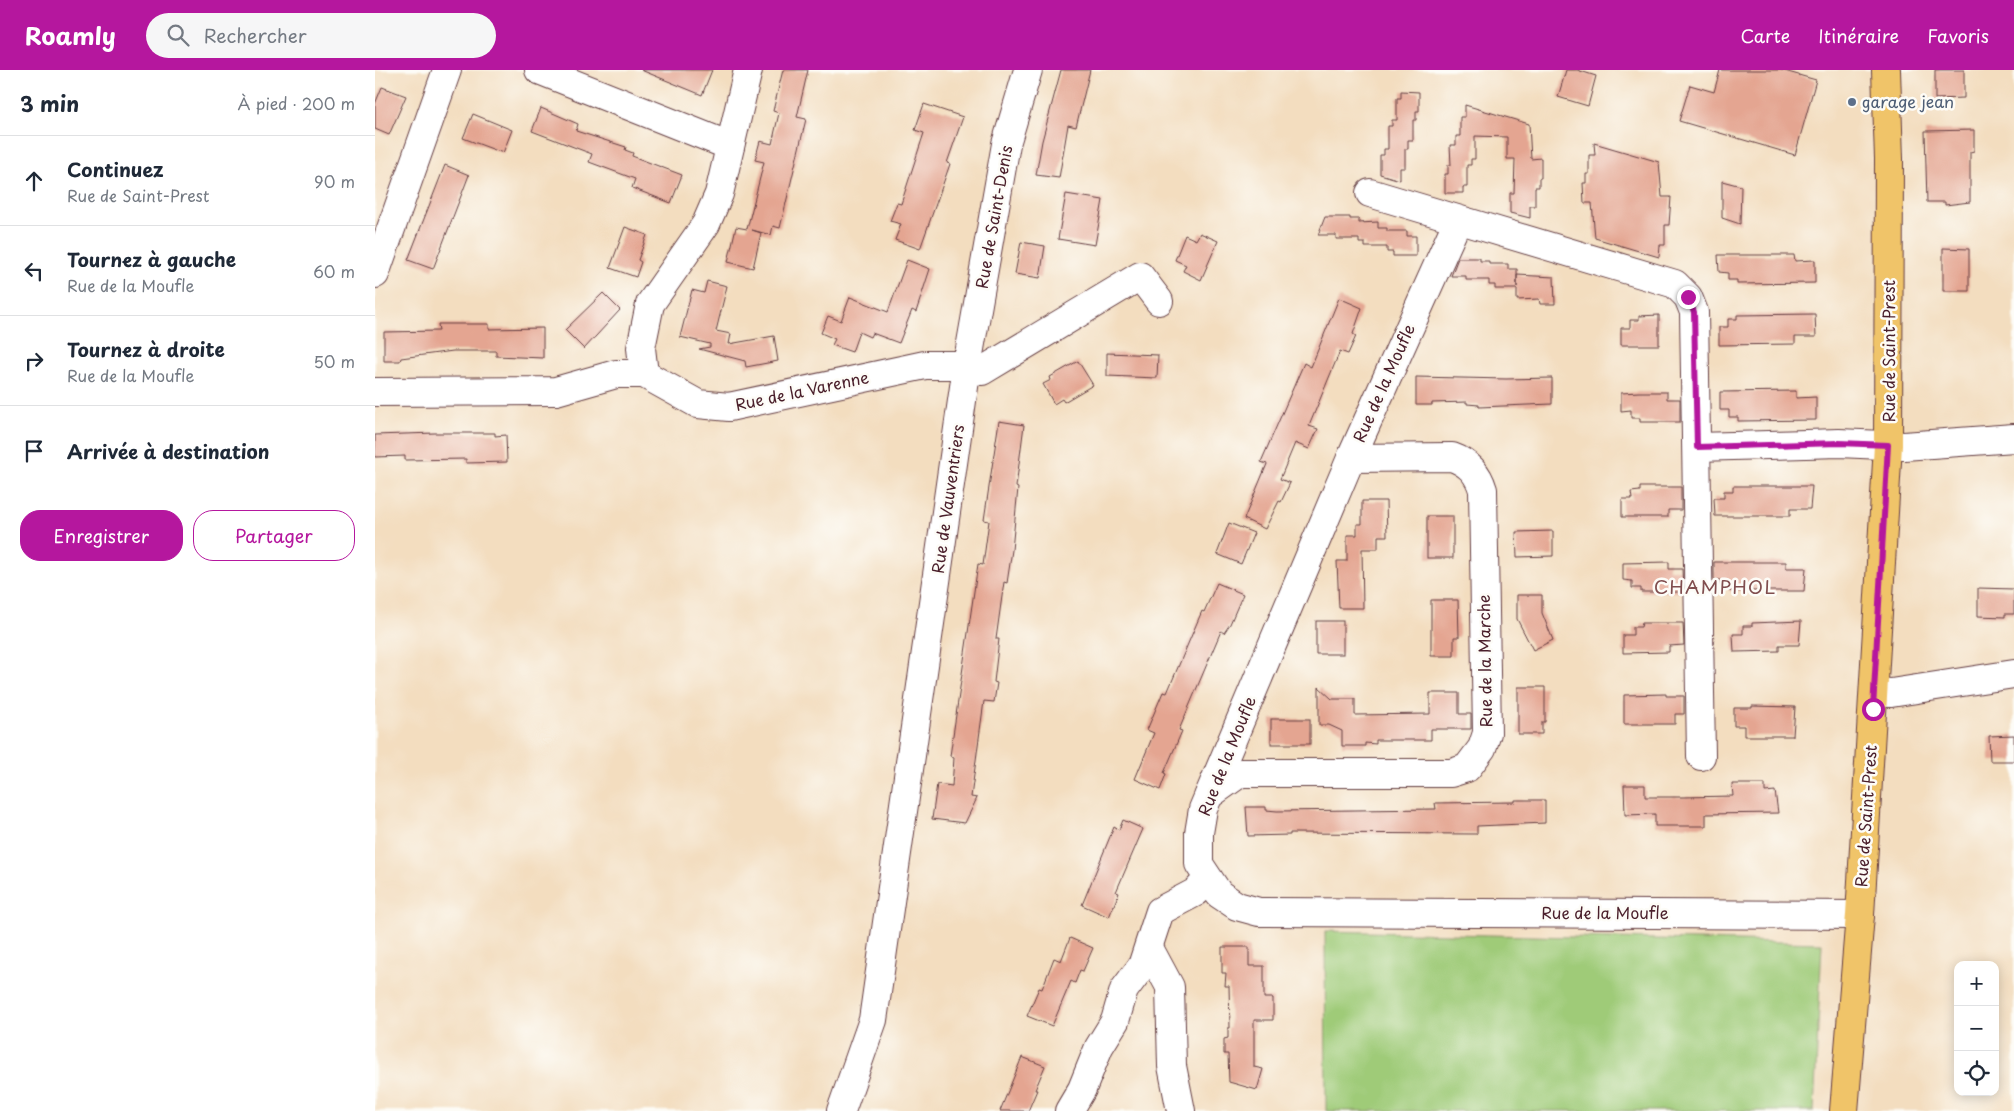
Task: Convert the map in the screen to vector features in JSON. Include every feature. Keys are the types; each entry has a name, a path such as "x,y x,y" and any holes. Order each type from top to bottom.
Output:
{"main road":[{"name":"Rue de Saint-Prest","path":"1844,1111 1875,692 1888,445 1889,168 1886,70"}],"street":[{"path":"375,274 447,70"},
{"path":"539,70 730,146"},
{"path":"644,374 641,348 650,304 706,224 719,194 748,70"},
{"name":"Rue de Saint-Denis","path":"967,366 1007,144 1028,70"},
{"path":"1370,193 1675,284 1688,297 1694,312 1701,756"},
{"name":"Rue de la Moufle","path":"1458,220 1351,458 1203,809 1198,851 1199,864 1219,894 1237,906 1259,912 1860,915"},
{"path":"967,366 982,371 1140,276 1159,301"},
{"name":"Rue de la Varenne","path":"375,392 555,391 616,374 644,374 698,404 729,407 925,365 967,366"},
{"name":"Rue de Vauventriers","path":"841,1111 873,1020 967,366"},
{"path":"1697,454 1839,443 1888,445 2014,438"},
{"name":"Rue de la Marche","path":"1209,796 1240,773 1451,772 1467,768 1482,748 1487,733 1483,490 1479,479 1464,461 1452,457 1351,458"},
{"path":"1875,692 1891,693 2014,674"},
{"path":"1069,1111 1082,1089 1099,1047 1115,1021 1124,990 1142,966 1160,911 1180,898 1196,892 1208,879"},
{"path":"1149,948 1170,987 1172,1066 1181,1111"}],"green space":[{"path":"1325,931 1822,943 1814,1111 1326,1111"}],"building":[{"path":"641,70 712,70 702,95"},
{"path":"783,70 808,70 797,117 806,119 780,228 773,226 771,235 752,230 761,233 753,268 728,262 736,227 747,229 764,162 755,160 760,141 772,144 779,113 773,111"},
{"path":"1061,70 1090,70 1076,127 1068,125 1059,178 1036,175 1042,141"},
{"path":"1566,70 1577,70 1596,76 1588,106 1558,97"},
{"path":"1720,70 1781,70 1816,80 1795,155 1679,121 1690,85 1714,92"},
{"path":"1935,70 1964,70 1964,98 1935,99"},
{"path":"382,87 406,96 389,135 375,129 375,104"},
{"path":"1401,91 1419,92 1419,111 1416,111 1416,120 1413,120 1413,140 1408,140 1408,149 1405,149 1405,168 1400,168 1400,180 1380,174 1380,155 1384,155 1384,149 1388,149 1388,126 1392,126 1392,120 1397,120 1397,98 1401,98"},
{"path":"924,104 963,117 947,163 950,164 920,249 895,240 901,224 890,221 897,203 901,204 924,133 915,130"},
{"path":"1465,105 1529,124 1531,159 1541,158 1541,178 1539,178 1539,187 1535,187 1535,206 1530,206 1530,218 1510,213 1510,193 1514,193 1515,159 1507,159 1507,137 1475,136 1475,159 1471,159 1471,165 1467,165 1467,187 1463,187 1463,193 1445,193 1445,174 1448,174 1448,165 1451,165 1450,145 1456,145 1456,136 1460,136 1460,117 1465,117"},
{"path":"541,108 578,124 576,131 626,147 625,150 633,153 632,156 682,175 671,203 632,188 635,179 589,162 592,154 532,131"},
{"path":"473,114 512,130 503,153 463,138"},
{"path":"1974,130 1974,151 1970,152 1970,202 1945,205 1945,202 1927,202 1925,131"},
{"path":"1594,143 1659,162 1662,197 1671,197 1669,225 1665,225 1665,245 1660,245 1659,257 1595,238 1592,203 1584,203 1583,183 1586,183 1586,174 1589,174 1589,155 1595,155"},
{"path":"445,165 469,175 433,269 408,260"},
{"path":"1722,181 1741,186 1740,224 1722,218"},
{"path":"1066,194 1103,200 1095,245 1058,239"},
{"path":"1325,217 1350,217 1350,219 1359,219 1359,223 1378,222 1378,228 1387,228 1387,231 1407,231 1407,236 1416,236 1416,256 1393,256 1393,252 1387,252 1387,247 1365,247 1365,243 1359,243 1359,239 1336,239 1336,235 1318,235"},
{"path":"625,227 647,235 638,260 641,262 636,277 610,268"},
{"path":"1200,233 1218,241 1201,280 1183,271 1186,265 1175,260 1185,235 1196,240"},
{"path":"1021,242 1045,246 1040,278 1015,274"},
{"path":"1943,248 1969,249 1969,291 1943,291"},
{"path":"1718,255 1794,255 1795,261 1815,260 1815,283 1737,284 1737,280 1728,280 1728,273 1719,272"},
{"path":"1458,258 1480,258 1480,261 1489,261 1489,264 1508,264 1508,269 1517,269 1517,275 1554,277 1555,304 1540,304 1539,299 1517,300 1517,289 1495,289 1495,285 1489,285 1489,280 1466,280 1466,276 1451,276"},
{"path":"907,260 930,269 916,312 912,310 899,343 872,333 870,337 859,332 852,352 832,345 835,339 821,333 828,316 841,321 850,297 888,312"},
{"path":"707,281 727,286 716,331 731,334 729,344 774,336 778,361 746,367 745,361 699,349 710,347 710,344 680,337 692,290 704,293"},
{"path":"603,293 620,310 584,349 565,330"},
{"path":"1339,298 1362,308 1353,334 1356,336 1348,354 1340,351 1309,426 1318,429 1309,449 1295,443 1280,479 1290,483 1265,529 1244,519 1267,464 1261,462 1304,363 1311,367"},
{"path":"1815,314 1816,337 1795,337 1795,344 1719,345 1719,327 1728,327 1728,319 1737,319 1737,315"},
{"path":"1659,315 1659,345 1621,345 1621,328 1630,328 1630,320 1639,320 1639,316"},
{"path":"438,324 489,324 489,329 543,328 543,358 496,356 496,351 453,351 401,358 400,361 384,361 384,332 439,331"},
{"path":"1107,353 1158,355 1157,378 1107,376"},
{"path":"1078,361 1093,385 1064,402 1062,399 1054,404 1043,384 1051,380 1050,377"},
{"path":"1416,377 1552,378 1552,404 1479,407 1479,405 1467,404 1467,402 1416,405"},
{"path":"1796,391 1796,398 1816,397 1816,420 1738,421 1738,417 1729,417 1729,410 1720,410 1720,392"},
{"path":"1667,392 1667,399 1680,399 1680,422 1640,422 1640,418 1631,418 1631,410 1621,411 1621,393"},
{"path":"999,421 1024,425 1016,487 1018,488 1012,550 1007,583 1004,582 996,639 999,639 994,682 997,683 994,702 984,701 971,797 977,798 965,823 932,819 937,784 952,786 954,758 950,756 978,564 983,565 989,521 984,520"},
{"path":"495,433 495,436 506,435 507,462 466,463 466,459 405,460 405,456 375,457 375,435"},
{"path":"1733,486 1812,486 1810,509 1790,509 1790,516 1715,516 1714,498 1724,498 1724,491 1733,491"},
{"path":"1640,487 1681,487 1681,510 1668,510 1668,517 1622,517 1622,499 1632,499 1631,492 1640,491"},
{"path":"1362,501 1386,501 1387,536 1378,536 1378,549 1362,549 1363,608 1339,608 1337,561 1347,561 1347,535 1357,535 1357,524 1362,524"},
{"path":"1427,516 1453,516 1453,558 1427,558"},
{"path":"1229,523 1254,533 1241,564 1217,554"},
{"path":"1553,531 1553,556 1517,557 1516,532"},
{"path":"1669,562 1669,569 1682,569 1683,592 1641,592 1641,588 1632,588 1632,581 1623,580 1623,563"},
{"path":"1714,562 1786,562 1786,568 1806,568 1804,591 1729,591 1729,587 1720,587 1720,580 1714,580"},
{"path":"1217,583 1243,594 1230,624 1224,633 1221,631 1179,730 1182,731 1164,773 1166,774 1160,790 1135,779 1154,733 1147,730 1163,692 1167,693 1202,611 1204,612"},
{"path":"1978,588 2014,589 2014,614 2005,614 2005,617 1978,616"},
{"path":"1517,595 1542,595 1542,613 1553,640 1533,650 1517,619"},
{"path":"1431,600 1458,600 1459,637 1454,637 1454,656 1431,656"},
{"path":"1316,621 1343,621 1343,654 1316,654"},
{"path":"1801,621 1799,645 1779,645 1779,651 1734,652 1733,634 1743,634 1743,626 1752,626 1752,623"},
{"path":"1642,623 1683,623 1684,645 1669,646 1669,652 1623,653 1623,635 1633,635 1633,627 1641,627"},
{"path":"1319,687 1332,699 1355,699 1355,715 1430,714 1430,693 1459,693 1459,714 1471,714 1471,729 1431,729 1431,740 1376,740 1376,744 1365,743 1365,746 1342,746 1342,731 1329,725 1319,725"},
{"path":"1518,687 1545,687 1545,722 1542,722 1542,734 1518,734"},
{"path":"1666,694 1666,696 1684,696 1684,714 1675,714 1675,724 1624,724 1624,695"},
{"path":"1752,706 1795,707 1793,736 1744,736 1744,726 1734,726 1734,708 1752,708"},
{"path":"1271,719 1310,719 1310,744 1271,744"},
{"path":"2014,735 2014,761 1990,761 1989,736"},
{"path":"1732,784 1765,784 1765,792 1775,791 1778,813 1706,814 1706,826 1655,826 1655,814 1625,815 1624,785 1645,785 1645,797 1683,797 1733,796"},
{"path":"1515,800 1545,800 1545,823 1477,826 1477,834 1290,833 1290,835 1248,836 1246,807 1266,807 1266,810 1277,811 1436,809 1435,803 1515,802"},
{"path":"1123,820 1143,829 1116,892 1119,893 1109,917 1082,905 1114,827 1119,830"},
{"path":"1070,938 1093,948 1083,971 1080,970 1075,983 1071,981 1052,1026 1027,1016 1039,988 1042,989 1054,958 1061,961"},
{"path":"1222,947 1249,947 1249,966 1264,966 1264,998 1273,998 1273,1020 1254,1020 1254,1067 1263,1069 1257,1090 1229,1082 1228,1054 1224,1054 1224,1039 1228,1038 1228,1028 1230,1028 1229,986 1225,986 1226,973 1222,973"},
{"path":"1022,1057 1045,1066 1035,1090 1037,1090 1028,1111 1000,1111"}],"place":[{"name":"garage jean","path":"1852,102"}],"district":[{"name":"CHAMPHOL","path":"1715,587"}],"route":[{"path":"1688,297 1694,312 1697,447 1839,443 1888,445 1886,508 1880,576 1873,709"}]}
